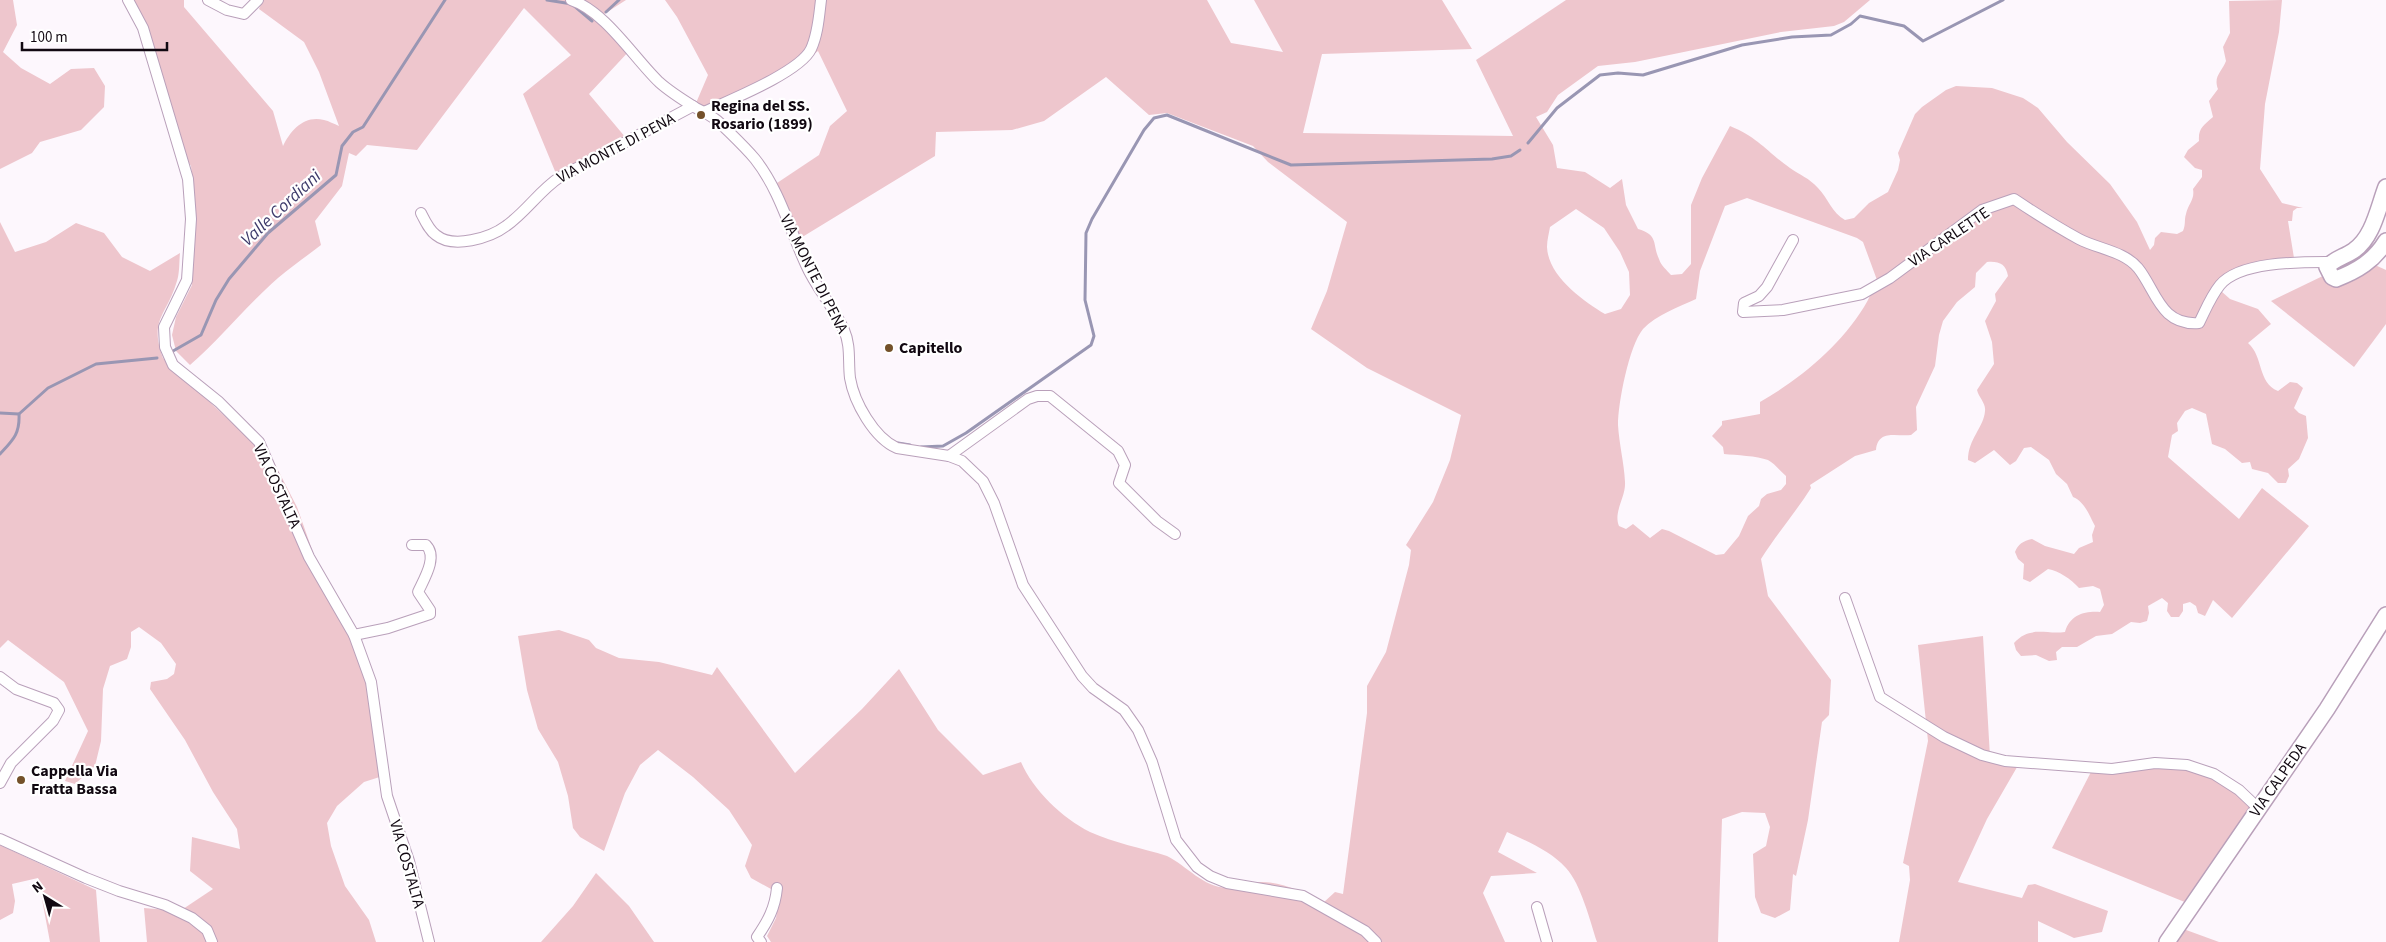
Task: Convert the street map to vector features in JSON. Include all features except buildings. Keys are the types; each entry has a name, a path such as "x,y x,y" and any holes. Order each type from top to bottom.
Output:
{"street":[{"name":"VIA COSTALTA","path":"128,0 143,28 188,179 191,219 187,280 164,328 164,347 173,365 219,402 259,442 310,557 354,635 371,682 386,796 409,861 429,942"},
{"path":"208,0 227,10 244,14 249,12 258,0"},
{"name":"VIA MONTE DI PENA","path":"571,0 588,9 625,44 659,81 694,106 706,111 755,159 766,177 805,264 843,327 849,349 852,388 872,425 889,445 897,448 949,456 962,461 983,481 994,504 1023,585 1082,676 1094,688 1124,710 1145,743 1167,804 1176,840 1188,858 1210,876 1227,883 1304,896 1365,931 1376,942"},
{"path":"706,111 791,68 804,58 810,51 814,41 821,0"},
{"name":"VIA MONTE DI PENA","path":"421,213 431,230 438,237 446,240 465,241 492,234 505,228 560,176 694,106"},
{"path":"2386,187 2369,236 2354,251 2332,262 2327,267 2332,277 2336,279 2358,270 2380,251 2386,241"},
{"name":"VIA CARLETTE","path":"1793,240 1767,287 1759,296 1744,303 1744,312 1783,310 1862,294 1890,278 1982,210 2014,199 2080,240 2125,257 2138,268 2165,312 2188,324 2198,323 2220,285 2232,276 2258,266 2332,262"},
{"path":"949,456 1028,400 1037,396 1050,396 1118,451 1125,465 1119,484 1157,521 1175,534"},
{"path":"354,635 388,628 430,614 430,610 418,592 431,558 430,550 426,546 412,545"},
{"path":"1845,598 1880,697 1944,737 1982,755 2005,761 2112,769 2155,763 2187,766 2214,774 2239,790 2258,808"},
{"name":"VIA CALPEDA","path":"2167,942 2327,709 2386,615"},
{"path":"0,678 16,689 54,703 59,710 53,721 10,763 0,783"},
{"path":"0,839 119,892 165,905 192,918 207,930 212,942"},
{"path":"762,942 757,937 770,919 778,888"},
{"path":"1537,907 1547,942"}],"shaded area":[{"path":"0,0 13,0 17,25 3,52 21,68 50,84 71,69 94,68 105,86 104,107 81,130 40,142 32,153 0,169"},
{"path":"130,0 184,0 184,7 273,111 283,146 294,129 304,122 317,119 326,120 339,126 319,72 304,42 259,9 263,0 626,0 598,18 631,49 589,94 626,138 557,176 523,94 571,55 524,8 417,150 367,145 356,156 349,153 342,186 315,221 321,245 267,288 190,365 176,351 172,335 176,317 192,285 196,215 191,166 176,144"},
{"path":"665,0 1207,0 1231,43 1283,52 1254,0 1442,0 1472,49 1322,54 1303,133 1513,136 1476,60 1566,0 1870,0 1844,22 1834,26 1781,32 1635,62 1598,66 1558,95 1547,112 1536,117 1553,145 1557,168 1585,172 1610,188 1622,179 1626,205 1638,229 1645,231 1652,237 1660,261 1671,275 1682,274 1691,264 1691,205 1702,178 1730,126 1755,140 1811,182 1833,209 1845,220 1854,218 1869,203 1888,192 1898,170 1900,160 1898,153 1915,114 1946,90 1956,86 1992,88 2023,98 2038,108 2067,142 2110,184 2137,222 2150,250 2154,245 2155,238 2161,232 2177,234 2183,231 2185,216 2193,196 2193,189 2202,177 2202,170 2195,168 2184,157 2188,150 2199,141 2202,127 2213,117 2209,101 2218,89 2217,77 2226,61 2223,47 2230,33 2229,1 2282,0 2279,32 2265,104 2260,169 2282,203 2303,208 2297,208 2293,211 2292,221 2288,221 2294,258 2243,267 2221,291 2230,299 2258,309 2271,324 2248,343 2256,355 2263,376 2271,387 2278,391 2290,382 2297,383 2303,388 2294,408 2306,416 2308,438 2299,459 2288,469 2289,476 2286,483 2278,483 2268,473 2252,469 2250,462 2242,463 2225,449 2212,444 2206,414 2192,408 2185,411 2177,423 2178,431 2172,435 2168,457 2239,519 2262,488 2309,526 2232,618 2213,600 2205,616 2198,613 2196,606 2190,602 2183,604 2183,611 2179,617 2171,617 2167,611 2168,603 2162,598 2148,606 2147,621 2140,623 2131,622 2112,634 2096,636 2077,647 2062,647 2056,652 2057,660 2049,661 2036,655 2021,656 2016,650 2014,643 2020,637 2032,632 2065,632 2070,622 2078,615 2088,612 2100,612 2104,605 2100,589 2093,586 2079,588 2065,576 2052,570 2048,569 2030,582 2023,579 2024,564 2018,559 2015,552 2023,542 2032,539 2045,546 2074,554 2079,548 2093,542 2092,535 2095,526 2089,513 2081,502 2073,497 2067,484 2056,474 2049,460 2031,447 2024,448 2016,461 2010,465 1994,450 1975,463 1968,460 1973,439 1982,422 1985,411 1977,390 1994,364 1992,342 1985,321 1996,301 1995,294 2008,276 2006,269 2001,264 1987,262 1976,273 1975,287 1957,302 1943,321 1935,366 1916,407 1917,430 1911,435 1889,435 1880,439 1876,450 1855,456 1810,485 1811,488 1761,559 1768,596 1831,680 1829,715 1822,722 1808,820 1796,876 1793,874 1790,910 1775,918 1761,913 1755,897 1753,854 1766,846 1770,827 1765,813 1742,812 1722,819 1718,942 1597,942 1581,893 1566,868 1546,852 1507,832 1498,852 1537,873 1491,876 1483,893 1505,942 771,942 767,936 776,918 780,894 751,878 745,866 752,845 729,810 693,777 658,750 640,765 625,793 604,851 580,837 573,828 568,796 558,762 538,729 527,690 518,636 559,630 589,640 596,648 619,658 659,662 712,675 717,667 795,773 862,709 899,669 938,730 983,775 1021,762 1041,793 1069,819 1090,832 1167,856 1203,880 1218,887 1231,888 1258,882 1270,882 1294,889 1323,903 1335,892 1343,894 1367,713 1367,686 1386,652 1409,565 1411,550 1406,545 1433,502 1450,460 1461,415 1367,368 1311,329 1327,291 1347,222 1268,162 1253,146 1167,113 1149,115 1106,77 1044,121 1012,130 936,132 935,156 799,239 774,185 819,155 830,126 847,111 818,51 805,61 718,112 708,120 693,110 708,75 677,17","holes":["1747,198 1857,238 1863,242 1877,280 1864,307 1831,349 1790,383 1760,402 1760,414 1722,421 1722,425 1712,436 1723,447 1724,454 1768,460 1786,476 1786,484 1781,490 1767,494 1761,499 1759,506 1748,516 1739,536 1724,554 1716,555 1669,531 1662,529 1650,538 1633,524 1626,529 1619,526 1618,515 1625,482 1618,415 1625,375 1638,337 1643,329 1654,320 1696,299 1700,271 1725,206","1576,209 1604,228 1620,252 1629,272 1630,295 1621,309 1605,314 1577,295 1553,268 1547,247 1550,227"]},
{"path":"0,222 15,252 46,242 76,223 104,233 122,257 150,271 180,253 177,280 158,326 159,345 163,358 231,422 261,437 297,507 323,581 370,674 389,774 364,782 337,806 327,823 331,846 345,886 369,920 376,942 147,942 144,908 180,911 213,889 190,871 192,837 240,849 237,829 213,792 185,740 150,689 151,682 167,679 174,674 176,664 161,643 139,627 131,632 131,647 127,659 110,666 103,689 101,741 95,766 75,784 65,781 88,731 64,682 8,640 0,648"},
{"path":"2375,265 2386,270 2386,324 2354,367 2271,301 2329,273"},
{"path":"1983,636 1990,757 2020,762 1987,819 1958,882 2022,898 2028,885 2035,884 2108,911 2102,932 2074,938 2038,921 2038,942 1899,942 1910,880 1909,866 1903,863 1928,741 1918,645"},
{"path":"2154,763 2203,772 2259,809 2192,905 2052,848 2093,768"},
{"path":"0,845 96,890 100,942 50,942 38,878 12,884 15,901 13,913 0,920"},
{"path":"596,873 629,906 654,942 541,942 573,906"},
{"path":"2178,927 2219,942 2168,942"}],"waterway":[{"name":"Valle Cordiani","path":"173,351 201,335 216,300 229,279 268,233 336,175 342,146 353,132 363,127 445,0"},
{"name":"Valle Cordiani","path":"547,0 572,4 592,21"},
{"name":"Valle Cordiani","path":"606,12 619,0"},
{"path":"1528,143 1557,108 1600,75 1618,73 1643,75 1742,45 1792,37 1831,35 1851,24 1860,16 1904,26 1923,41 2003,0"},
{"path":"921,447 943,446 966,433 1091,345 1094,336 1085,300 1086,233 1092,219 1144,130 1154,118 1167,115 1291,165 1492,159 1511,156 1520,150"},
{"name":"Valle Cordiani","path":"0,454 9,445 17,432 19,414 48,388 96,364 157,358"},
{"path":"0,413 19,414"},
{"path":"898,443 910,445"}],"place":[{"name":"Regina del SS. Rosario (1899)","path":"701,115"},
{"name":"Capitello","path":"889,348"},
{"name":"Cappella Via Fratta Bassa","path":"21,780"}]}
